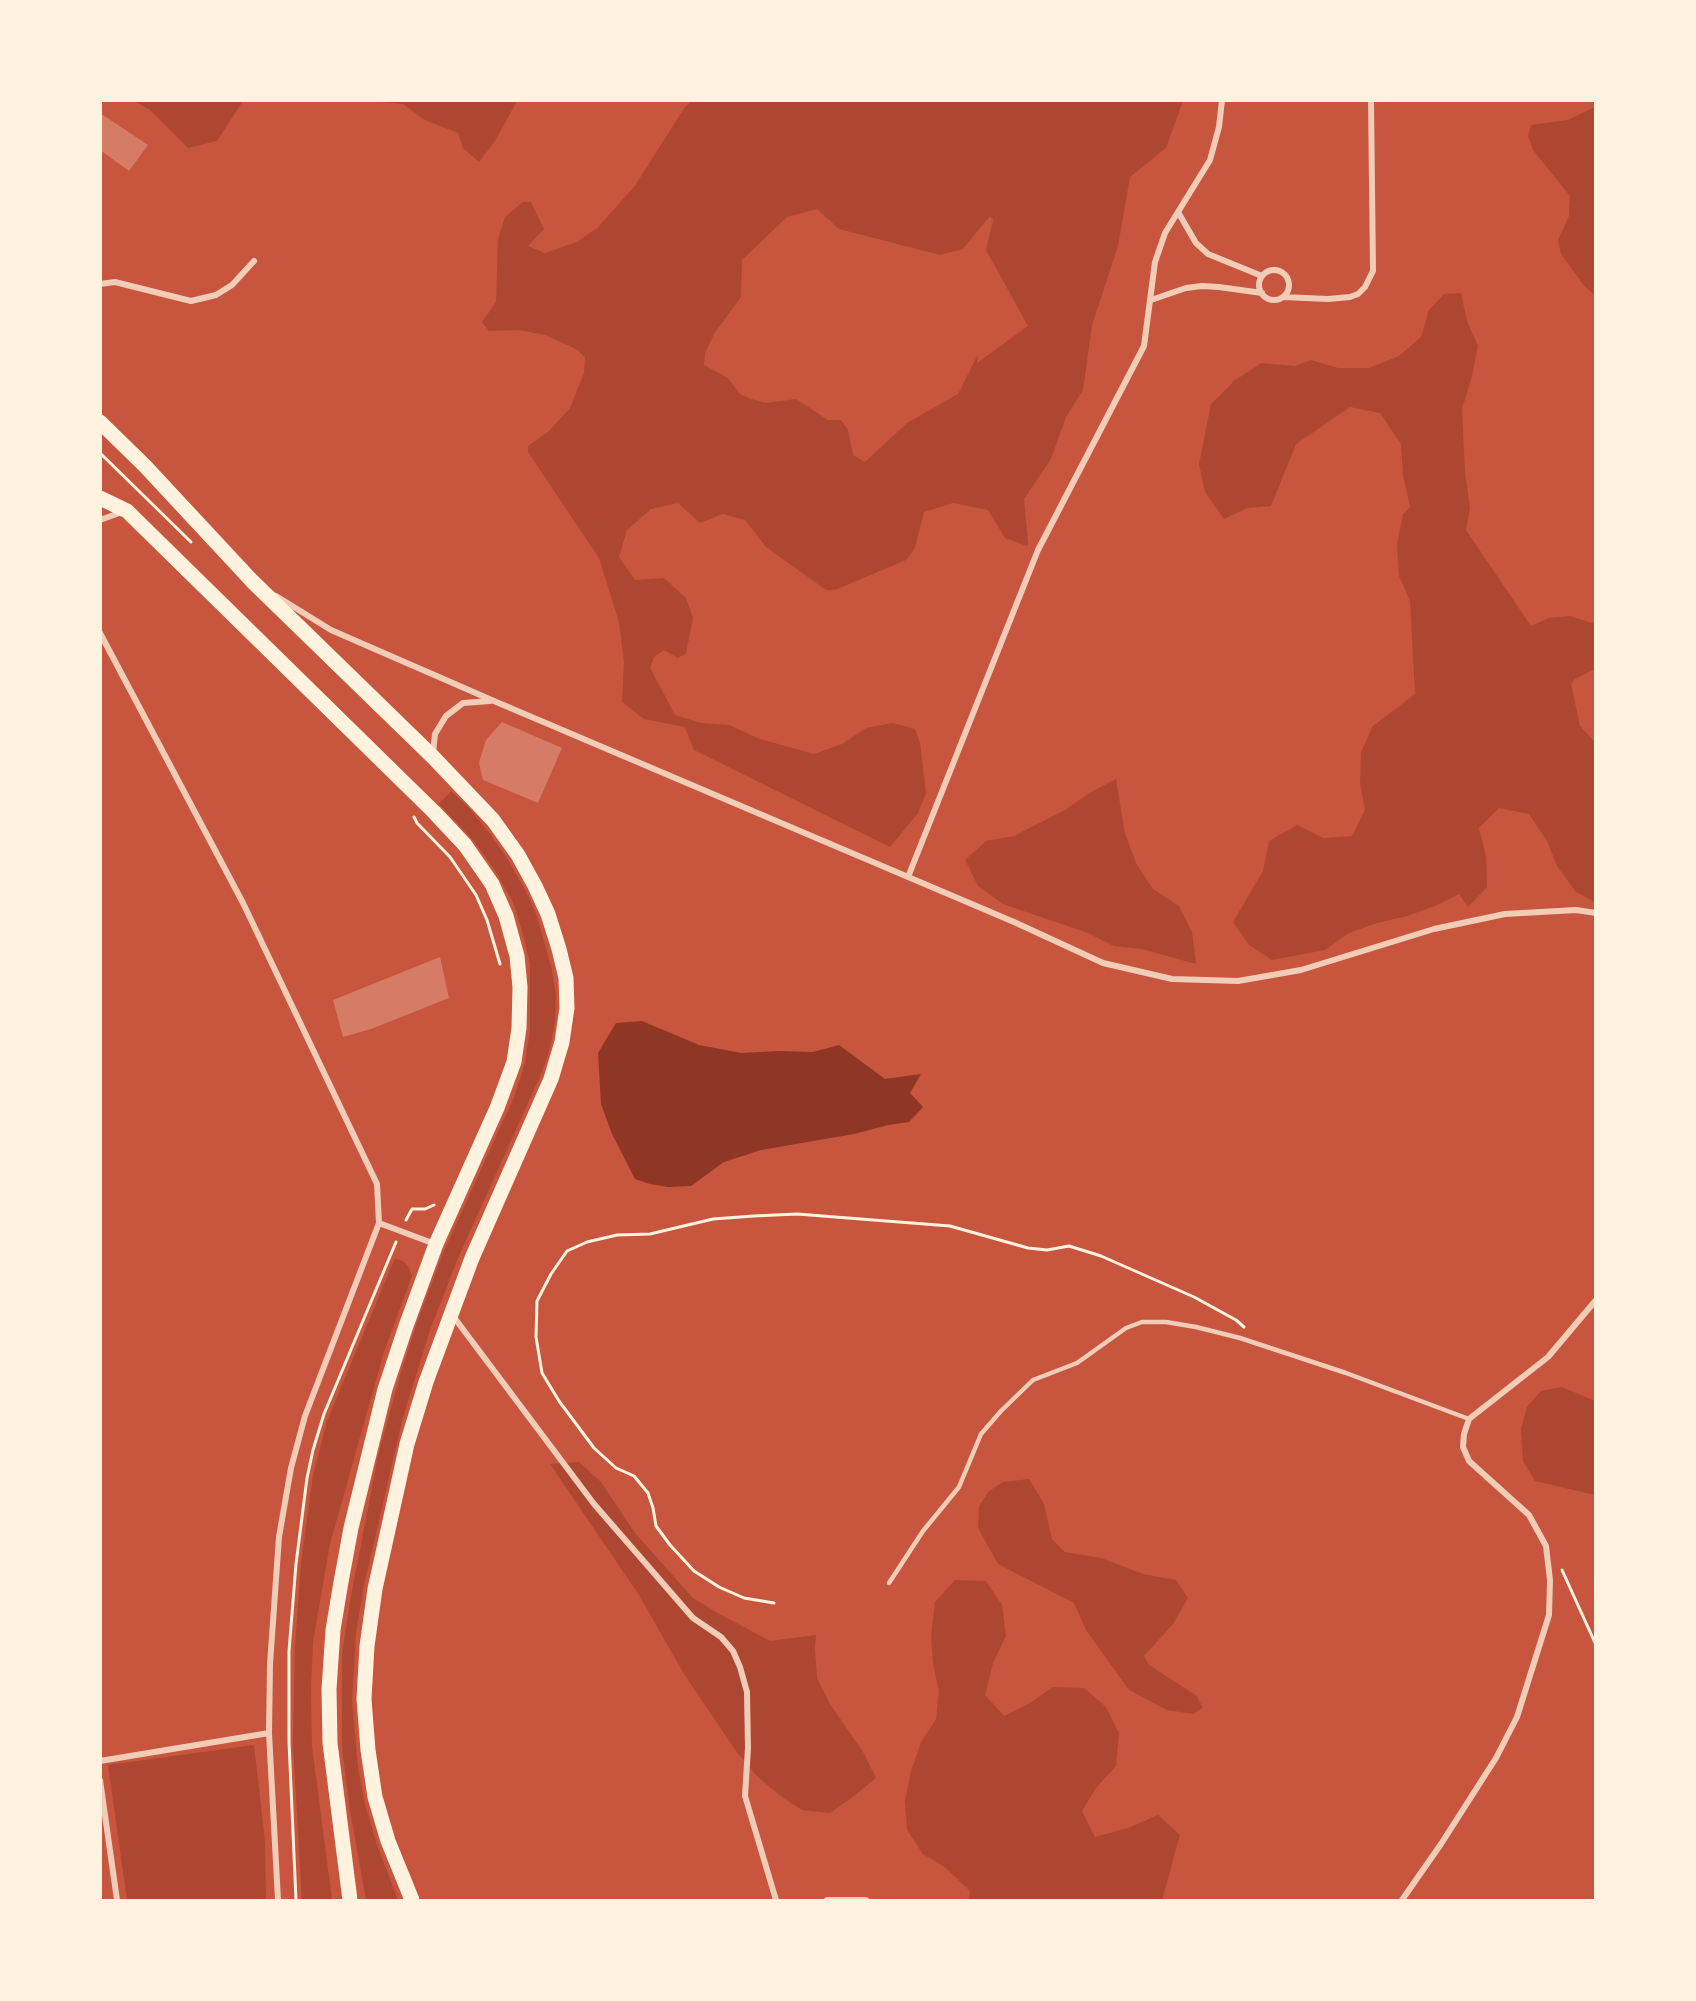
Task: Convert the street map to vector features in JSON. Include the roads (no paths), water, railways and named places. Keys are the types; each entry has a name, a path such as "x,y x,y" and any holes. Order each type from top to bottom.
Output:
{"main road":[{"path":"100,422 145,466 252,581 433,757 494,820 518,855 548,914 566,978 567,1008 562,1042 551,1079 472,1258 426,1382 407,1444 375,1589 367,1646 364,1699 368,1750 375,1797 388,1841 412,1900"},
{"path":"100,498 128,511 465,844 492,884 506,916 517,956 520,987 519,1028 514,1062 497,1108 436,1244 406,1326 385,1389 351,1528 333,1630 329,1689 330,1743 350,1900"}],"street":[{"path":"908,876 1038,550 1144,346 1155,262 1165,233 1210,160 1219,127 1222,100"},
{"path":"1283,297 1288,290 1289,282 1286,275 1272,270 1262,276 1259,286 1268,298 1276,300 1283,297 1328,299 1358,294 1365,287 1373,271 1371,100"},
{"path":"1178,212 1196,243 1208,254 1262,276"},
{"path":"100,284 115,282 191,301 216,295 232,285 254,261"},
{"path":"1151,300 1186,288 1202,286 1262,293"},
{"path":"100,520 128,511"},
{"path":"252,581 332,630 1014,921 1103,963 1172,979 1238,981 1301,970 1434,929 1504,914 1576,910 1596,913"},
{"path":"100,633 243,903 377,1184 379,1223 305,1416 291,1468 279,1537 270,1664 269,1733 278,1900"},
{"path":"433,757 435,734 446,716 463,703 494,701"},
{"path":"379,1223 436,1244"},
{"path":"1402,1900 1496,1758 1517,1717 1549,1615 1550,1580 1546,1546 1529,1515 1469,1461 1463,1447 1464,1434 1469,1419 1548,1357 1596,1300"},
{"path":"450,1313 594,1504 693,1618 721,1637 733,1651 747,1692 746,1796 776,1900"},
{"path":"100,1761 269,1733"},
{"path":"100,1780 117,1900"},
{"path":"826,1900 866,1900"}],"lane":[{"path":"889,1583 923,1531 958,1487 981,1434 1001,1411 1033,1380 1077,1363 1126,1328 1142,1322 1166,1322 1196,1327 1269,1347 1469,1419"}]}
